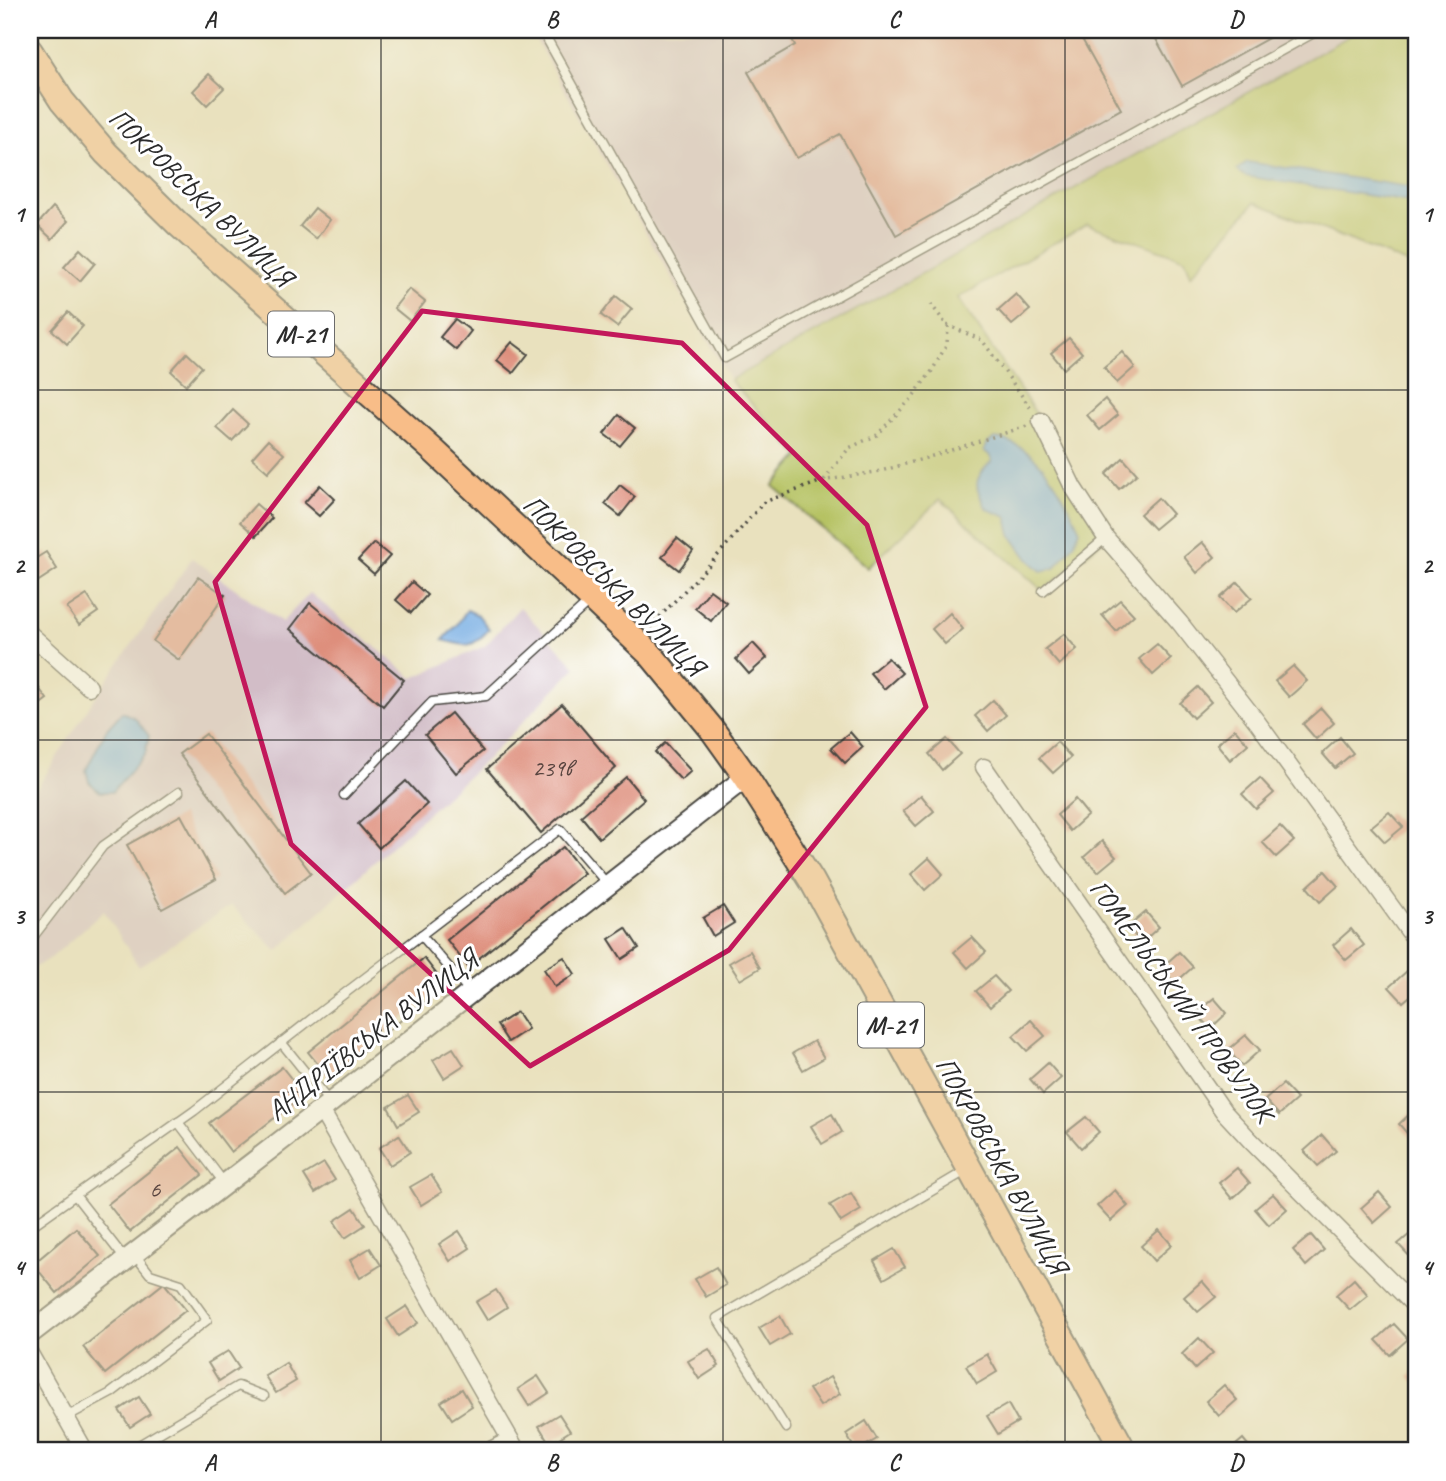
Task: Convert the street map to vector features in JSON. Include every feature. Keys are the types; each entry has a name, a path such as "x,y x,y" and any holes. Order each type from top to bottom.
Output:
{"highway":[{"name":"ПОКРОВСЬКА ВУЛИЦЯ","path":"30,51 62,101 106,153 177,224 433,451 637,641 711,728 746,777 812,881 1124,1451"}],"street":[{"path":"1041,421 1073,487 1106,538 1180,624 1258,723 1416,941"},
{"path":"30,634 89,687"},
{"name":"ГОМЕЛЬСЬКИЙ ПРОВУЛОК","path":"984,767 1224,1112 1416,1307"},
{"name":"АНДРІЇВСЬКА ВУЛИЦЯ","path":"30,1334 746,777"},
{"path":"326,1106 513,1445 489,1451"},
{"path":"30,1354 85,1451"}],"lane":[{"path":"542,30 725,358 1319,30"},
{"path":"1043,591 1106,538"},
{"path":"345,795 432,702 486,696 592,599"},
{"path":"30,941 103,846 179,792"},
{"path":"30,1227 178,1122 560,829 609,886"},
{"path":"421,934 471,993"},
{"path":"281,1042 326,1106"},
{"path":"178,1122 225,1184"},
{"path":"786,1428 717,1318 970,1169"},
{"path":"66,1417 111,1393 207,1320 181,1284 150,1274 130,1257 75,1195"},
{"path":"129,1451 238,1386 264,1396"}],"path":[{"path":"822,481 849,448 877,435 911,399 932,371 947,344 948,327 931,304"},
{"path":"637,641 764,502 822,481 881,471 1041,421 982,340 947,326"}],"highlighted area":[{"path":"422,311 682,343 867,525 926,707 729,950 530,1066 291,844 215,582"}],"shaded area":[{"path":"530,30 1360,30 730,380"},
{"path":"192,558 282,622 310,593 413,678 485,646 520,607 576,667 489,757 277,951 231,905 139,967 104,911 51,958 30,970 30,799 98,693"}],"green space":[{"path":"1360,30 1416,30 1416,270 1404,262 1255,202 1191,275 1185,259 1087,224 958,298 1041,421 1106,538 1043,591 940,499 868,568 773,486 800,456 730,380"}],"water":[{"path":"1247,162 1416,188 1416,203 1245,176 1237,170"},
{"path":"995,438 1010,442 1037,460 1066,501 1080,530 1074,544 1055,568 1041,571 1028,559 1011,535 1007,517 987,509 979,495 978,479 992,461 991,456 984,451 987,444"},
{"path":"467,610 478,615 489,629 468,645 443,640 456,626"},
{"path":"122,712 135,718 149,736 145,754 112,792 100,792 89,782 86,770 106,730"}],"building":[{"path":"787,30 1077,30 1121,109 896,235 840,134 797,158 748,72 795,45"},
{"path":"1151,30 1283,30 1182,86"},
{"path":"209,74 224,88 207,105 193,91"},
{"path":"53,207 68,221 52,239 37,225"},
{"path":"315,208 330,220 316,239 300,226"},
{"path":"80,249 95,263 80,281 64,267"},
{"path":"409,289 425,302 410,321 394,308"},
{"path":"1016,294 1030,310 1012,325 998,310"},
{"path":"616,296 632,309 617,327 601,315"},
{"path":"68,312 83,326 67,344 52,330"},
{"path":"455,319 471,331 456,350 440,337"},
{"path":"1069,338 1082,353 1064,369 1051,353"},
{"path":"512,342 528,354 513,373 497,360"},
{"path":"1122,352 1135,367 1117,383 1104,367"},
{"path":"187,353 202,367 186,385 171,371"},
{"path":"1105,399 1118,415 1100,430 1087,415"},
{"path":"233,410 248,424 232,441 217,428"},
{"path":"619,415 635,428 620,446 604,434"},
{"path":"268,440 284,454 268,472 252,458"},
{"path":"1123,458 1137,474 1119,489 1106,474"},
{"path":"320,485 335,499 319,516 304,503"},
{"path":"620,485 635,497 620,516 605,504"},
{"path":"1158,498 1172,514 1154,529 1140,514"},
{"path":"256,504 272,518 256,536 240,522"},
{"path":"677,538 693,551 679,570 662,557"},
{"path":"1202,542 1215,557 1197,573 1184,557"},
{"path":"374,543 390,556 374,574 358,560"},
{"path":"46,552 57,569 37,582 30,571 30,562"},
{"path":"198,577 225,595 179,660 153,641"},
{"path":"412,582 427,595 411,613 396,600"},
{"path":"1238,582 1252,598 1234,613 1220,598"},
{"path":"710,590 726,602 711,621 695,608"},
{"path":"87,595 98,612 79,625 67,608"},
{"path":"1120,600 1134,615 1116,631 1102,615"},
{"path":"310,603 404,680 383,706 290,629"},
{"path":"950,613 963,629 945,644 932,629"},
{"path":"1064,634 1077,649 1059,665 1045,649"},
{"path":"753,643 767,658 749,674 736,659"},
{"path":"1157,644 1171,659 1153,675 1139,659"},
{"path":"888,658 902,673 884,689 870,673"},
{"path":"1293,666 1307,681 1289,697 1275,681"},
{"path":"33,680 47,699 30,712 30,683"},
{"path":"1198,687 1211,702 1193,718 1180,703"},
{"path":"993,700 1006,715 988,731 975,716"},
{"path":"562,704 616,768 541,833 487,769"},
{"path":"1321,708 1334,723 1316,739 1303,724"},
{"path":"451,713 483,751 456,773 425,735"},
{"path":"1235,729 1248,744 1230,760 1217,744"},
{"path":"850,732 863,747 845,763 831,748"},
{"path":"206,734 311,873 285,893 179,754"},
{"path":"1340,737 1353,753 1335,768 1322,753"},
{"path":"947,739 960,754 942,770 929,754"},
{"path":"1057,742 1071,757 1053,773 1039,758"},
{"path":"665,743 691,771 681,780 655,752"},
{"path":"626,777 644,799 599,838 581,816"},
{"path":"1260,778 1274,793 1256,809 1242,794"},
{"path":"406,781 427,804 379,848 358,824"},
{"path":"921,795 934,811 916,826 903,811"},
{"path":"1075,799 1088,815 1070,831 1057,815"},
{"path":"1389,812 1403,827 1385,842 1371,827"},
{"path":"181,815 216,879 162,909 127,845"},
{"path":"1280,826 1294,841 1276,857 1262,842"},
{"path":"1102,841 1116,857 1098,872 1084,857"},
{"path":"563,847 584,873 468,967 447,940"},
{"path":"929,858 943,874 925,890 911,874"},
{"path":"1325,871 1338,886 1320,902 1307,887"},
{"path":"723,906 734,923 713,936 703,918"},
{"path":"1146,912 1159,927 1141,943 1128,927"},
{"path":"626,928 639,948 622,959 609,939"},
{"path":"1351,929 1364,945 1346,960 1333,945"},
{"path":"972,937 986,952 968,968 954,952"},
{"path":"750,951 760,968 740,980 729,963"},
{"path":"1179,952 1193,967 1175,983 1161,968"},
{"path":"564,957 575,974 555,987 544,969"},
{"path":"424,958 445,985 329,1078 308,1052"},
{"path":"1407,971 1416,982 1416,991 1403,1002 1389,987"},
{"path":"994,976 1008,991 990,1007 976,991"},
{"path":"1214,998 1227,1013 1210,1029 1196,1013"},
{"path":"517,1012 528,1029 508,1042 497,1025"},
{"path":"1031,1020 1045,1036 1027,1051 1013,1036"},
{"path":"1246,1035 1260,1050 1242,1066 1228,1050"},
{"path":"814,1041 824,1058 803,1070 793,1053"},
{"path":"453,1048 464,1065 444,1078 433,1060"},
{"path":"1048,1063 1061,1078 1043,1094 1030,1079"},
{"path":"282,1067 304,1095 231,1152 209,1123"},
{"path":"1283,1084 1297,1099 1279,1115 1265,1100"},
{"path":"408,1095 419,1112 398,1125 388,1107"},
{"path":"1416,1108 1416,1135 1412,1139 1399,1124"},
{"path":"832,1114 842,1132 822,1144 811,1126"},
{"path":"1086,1117 1099,1132 1081,1148 1067,1132"},
{"path":"399,1135 410,1152 390,1165 379,1148"},
{"path":"1322,1135 1336,1151 1318,1166 1304,1151"},
{"path":"180,1147 202,1175 130,1232 108,1204"},
{"path":"324,1163 335,1180 315,1193 304,1175"},
{"path":"1237,1168 1250,1183 1232,1199 1219,1183"},
{"path":"431,1175 442,1192 421,1205 410,1187"},
{"path":"1115,1190 1128,1206 1111,1221 1097,1206"},
{"path":"1379,1192 1392,1207 1374,1223 1361,1208"},
{"path":"851,1193 861,1210 841,1222 830,1205"},
{"path":"1273,1194 1287,1209 1269,1225 1255,1209"},
{"path":"354,1208 365,1225 345,1238 334,1221"},
{"path":"76,1228 100,1256 57,1293 33,1264"},
{"path":"1416,1229 1416,1256 1412,1259 1398,1244"},
{"path":"1159,1230 1172,1245 1154,1261 1141,1246"},
{"path":"459,1231 470,1248 450,1261 439,1244"},
{"path":"1311,1235 1324,1250 1306,1266 1293,1250"},
{"path":"370,1248 381,1265 360,1278 350,1260"},
{"path":"894,1249 905,1267 884,1279 874,1261"},
{"path":"716,1267 726,1285 706,1297 695,1279"},
{"path":"1354,1279 1368,1295 1350,1310 1336,1295"},
{"path":"1202,1281 1216,1297 1198,1312 1184,1297"},
{"path":"164,1283 186,1310 105,1374 83,1347"},
{"path":"496,1290 507,1307 487,1320 476,1302"},
{"path":"407,1306 418,1323 398,1336 387,1319"},
{"path":"780,1316 790,1334 770,1346 759,1328"},
{"path":"1394,1324 1408,1339 1390,1355 1376,1340"},
{"path":"1199,1338 1213,1353 1195,1369 1182,1354"},
{"path":"709,1349 719,1366 699,1379 688,1361"},
{"path":"228,1351 239,1368 219,1381 208,1363"},
{"path":"987,1354 997,1372 977,1384 966,1366"},
{"path":"286,1363 296,1381 276,1393 265,1376"},
{"path":"1416,1370 1416,1384 1409,1376"},
{"path":"538,1376 549,1393 529,1406 518,1389"},
{"path":"830,1377 840,1394 820,1406 809,1389"},
{"path":"1224,1385 1237,1400 1219,1416 1206,1401"},
{"path":"462,1389 472,1406 452,1419 441,1402"},
{"path":"139,1397 150,1414 130,1427 119,1410"},
{"path":"1008,1404 1018,1422 998,1434 987,1416"},
{"path":"559,1414 570,1431 550,1444 539,1426"},
{"path":"866,1421 877,1439 856,1451 846,1434"},
{"path":"30,1437 37,1449 34,1451 30,1451"},
{"path":"1243,1439 1253,1451 1229,1451"},
{"path":"1023,1444 1027,1451 1011,1451"}]}
